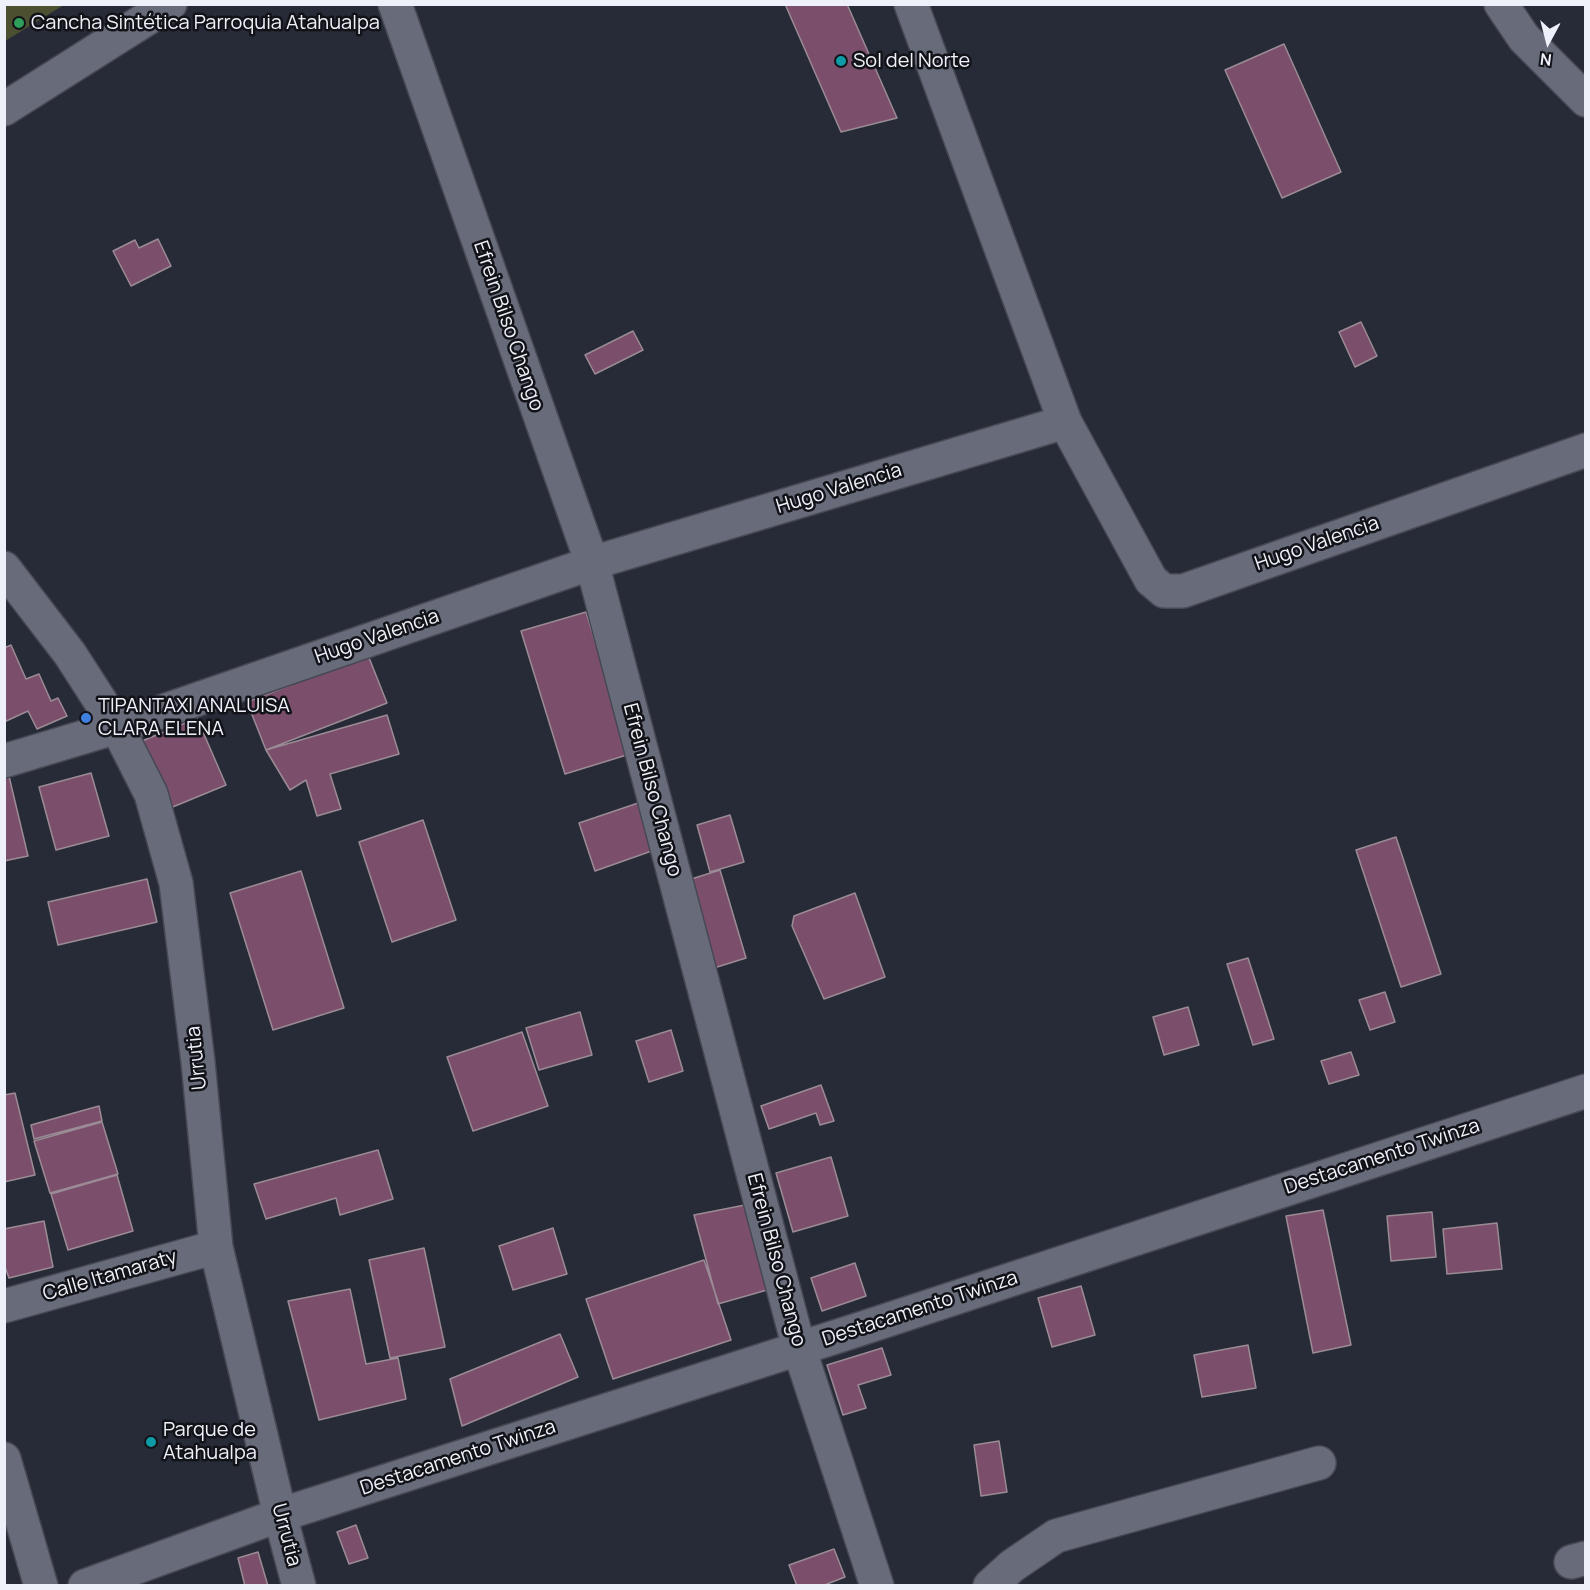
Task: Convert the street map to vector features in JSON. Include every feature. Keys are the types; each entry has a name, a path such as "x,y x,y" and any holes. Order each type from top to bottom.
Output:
{"street":[{"path":"4,109 170,4"},
{"name":"Efrein Bilso Chango","path":"395,4 592,563 799,1348 877,1586"},
{"path":"911,4 1065,422"},
{"path":"1501,4 1524,38 1586,100"},
{"name":"Hugo Valencia","path":"4,761 117,727 592,563 1065,422 1151,580 1164,591 1183,591 1586,450"},
{"name":"Urrutia","path":"4,568 70,654 117,727 151,794 176,883 198,1062 216,1246 299,1586"},
{"name":"Destacamento Twinza","path":"85,1586 280,1515 1586,1091"},
{"name":"Calle Itamaraty","path":"4,1306 216,1246"},
{"path":"4,1459 41,1586"},
{"path":"990,1586 1012,1566 1056,1536 1319,1463"}],"green space":[{"name":"Cancha Sintética Parroquia Atahualpa","path":"5,4 64,4 64,5 5,41"}],"building":[{"name":"Sol del Norte","path":"785,4 847,4 897,118 841,132"},
{"path":"1284,44 1341,172 1282,198 1225,70"},
{"path":"158,239 171,266 131,286 113,251 135,240 139,248"},
{"path":"1361,322 1377,356 1355,367 1339,332"},
{"path":"633,331 643,350 595,374 585,355"},
{"path":"586,612 630,754 565,774 521,631"},
{"path":"11,645 26,679 39,674 51,701 58,698 67,716 37,729 28,711 4,722 4,648"},
{"path":"368,655 387,703 266,750 247,702"},
{"path":"387,715 399,754 330,774 341,809 317,816 306,780 290,790 266,750"},
{"path":"197,718 226,785 163,811 135,744"},
{"path":"4,772 8,772 28,856 4,861"},
{"path":"91,773 109,836 56,850 39,787"},
{"path":"647,800 663,847 595,871 579,823"},
{"path":"730,815 744,862 710,872 697,825"},
{"path":"423,820 456,920 392,942 359,842"},
{"path":"1396,837 1441,974 1401,987 1356,850"},
{"path":"720,870 746,958 714,968 688,880"},
{"path":"301,871 344,1008 273,1030 230,893"},
{"path":"147,879 157,922 58,945 48,902"},
{"path":"855,893 885,977 824,999 792,926 794,916"},
{"path":"1248,958 1274,1039 1253,1045 1227,964"},
{"path":"1385,992 1395,1022 1370,1030 1359,1000"},
{"path":"1188,1007 1199,1045 1164,1055 1153,1017"},
{"path":"580,1012 592,1055 539,1070 526,1028"},
{"path":"671,1030 683,1071 649,1082 636,1041"},
{"path":"522,1032 548,1106 473,1131 447,1057"},
{"path":"1351,1052 1359,1075 1329,1084 1321,1061"},
{"path":"821,1085 834,1121 820,1125 816,1113 769,1129 761,1106"},
{"path":"15,1093 35,1175 4,1182 4,1095"},
{"path":"99,1106 102,1121 34,1139 31,1125"},
{"path":"102,1122 118,1174 50,1193 34,1141"},
{"path":"378,1150 393,1199 340,1215 336,1198 266,1219 254,1184"},
{"path":"831,1157 848,1216 793,1232 776,1173"},
{"path":"117,1175 133,1231 68,1250 51,1194"},
{"path":"750,1204 767,1290 718,1304 694,1215"},
{"path":"1323,1210 1351,1345 1313,1353 1286,1216"},
{"path":"1432,1212 1436,1257 1391,1261 1387,1216"},
{"path":"44,1221 53,1267 9,1278 4,1264 4,1229"},
{"path":"1497,1223 1502,1269 1447,1274 1443,1229"},
{"path":"553,1228 567,1274 513,1290 499,1246"},
{"path":"424,1248 445,1347 390,1358 369,1260"},
{"path":"704,1260 731,1340 613,1379 586,1299"},
{"path":"855,1263 866,1296 822,1311 811,1278"},
{"path":"1081,1286 1095,1335 1052,1347 1038,1298"},
{"path":"350,1289 366,1364 398,1358 406,1399 319,1420 288,1301"},
{"path":"560,1334 578,1377 462,1426 450,1379"},
{"path":"1248,1345 1256,1388 1202,1397 1194,1355"},
{"path":"882,1348 891,1375 858,1385 866,1408 843,1415 827,1365"},
{"path":"999,1441 1007,1492 981,1496 974,1445"},
{"path":"356,1525 368,1558 349,1564 337,1532"},
{"path":"834,1549 845,1577 822,1586 797,1586 789,1565"},
{"path":"258,1552 268,1586 245,1586 238,1558"}],"place":[{"name":"Cancha Sintética Parroquia Atahualpa","path":"19,23"},
{"name":"Sol del Norte","path":"841,61"},
{"name":"TIPANTAXI ANALUISA CLARA ELENA","path":"86,718"},
{"name":"Parque de Atahualpa","path":"151,1442"}]}
